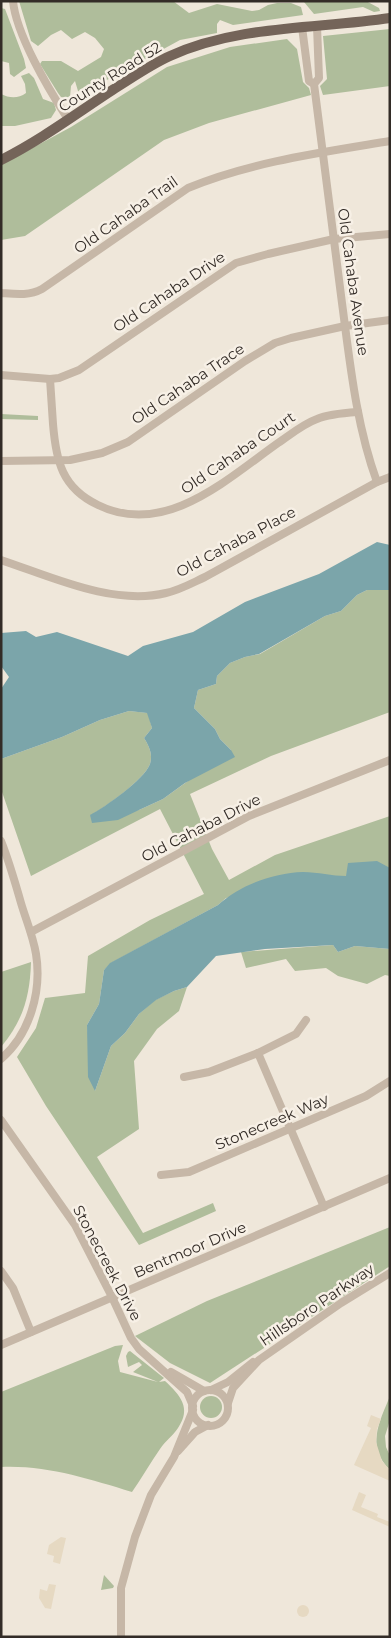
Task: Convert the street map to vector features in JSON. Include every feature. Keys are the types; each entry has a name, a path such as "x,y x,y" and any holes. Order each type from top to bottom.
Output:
{"main road":[{"name":"County Road 52","path":"1,160 31,143 151,66 183,51 217,40 269,31 390,18"}],"street":[{"path":"13,1 18,22 42,75 66,116 70,118"},
{"name":"Old Cahaba Avenue","path":"316,26 319,78 314,84 345,326 358,412 368,458 377,482"},
{"name":"Old Cahaba Avenue","path":"302,27 309,81 314,84"},
{"name":"Old Cahaba Trail","path":"1,293 24,294 42,289 195,185 218,176 323,152 390,141"},
{"name":"Old Cahaba Drive","path":"1,376 50,379 69,374 85,366 236,263 334,239 390,234"},
{"name":"Old Cahaba Trace","path":"1,461 59,461 83,458 111,450 128,442 245,360 275,343 345,326 390,320"},
{"name":"Old Cahaba Court","path":"50,379 55,446 67,480 76,490 93,503 111,511 142,515 157,514 195,500 315,419 358,412"},
{"name":"Old Cahaba Place","path":"1,560 107,594 140,597 164,594 184,587 377,482 390,477"},
{"name":"Old Cahaba Drive","path":"31,932 249,816 390,760"},
{"path":"1,841 31,932 38,975 34,1001 22,1033 8,1053 1,1059"},
{"path":"184,1077 208,1072 258,1053 296,1034 306,1020"},
{"path":"258,1053 324,1207"},
{"name":"Stonecreek Way","path":"161,1176 190,1172 366,1096 390,1081"},
{"name":"Stonecreek Drive","path":"1,1120 75,1225 131,1338 139,1349 187,1392 193,1408"},
{"name":"Bentmoor Drive","path":"1,1345 390,1178"},
{"path":"1,1272 13,1288 31,1332"},
{"name":"Hillsboro Parkway","path":"228,1402 232,1388 259,1360 341,1303 390,1273"},
{"name":"Hillsboro Parkway","path":"207,1391 228,1382 251,1362 259,1360"},
{"name":"Stonecreek Drive","path":"158,1365 207,1391"},
{"path":"121,1637 121,1588 135,1537 151,1495 174,1456 196,1397 207,1391 221,1393 228,1402 228,1412 225,1417 217,1424 208,1425 195,1432 174,1456"},
{"path":"193,1408 198,1420 208,1425"}],"green space":[{"path":"19,1 173,1 189,13 217,4 252,11 277,3 291,3 301,7 303,15 233,25 220,20 217,24 217,33 180,40 83,93 78,91 75,81 71,86 70,97 67,99 61,97 58,93 40,64 42,61 61,61 78,71 101,57 104,49 95,38 85,32 72,39 61,30 51,35 38,46 31,41"},
{"path":"300,1 366,1 379,8 380,11 374,12 363,7 314,14 304,2"},
{"path":"1,8 5,9 26,68 14,77 10,74 9,63 1,61"},
{"path":"390,29 390,86 323,95 320,86 327,79 323,36"},
{"path":"287,39 297,49 303,82 309,88 311,95 209,123 164,140 25,236 1,240 1,165 71,127 167,67 230,47"},
{"path":"29,73 34,78 43,99 54,103 56,110 51,118 15,126 1,126 1,94 14,97 26,93 25,84 21,76"},
{"path":"1,414 38,416 38,420 1,419"},
{"path":"367,590 390,590 390,712 271,756 190,794 212,849 229,880 275,855 390,816 390,868 347,876 335,876 226,898 218,905 111,963 104,970 99,1004 87,1025 95,1091 111,1046 125,1033 139,1014 155,1000 187,987 179,1011 157,1029 134,1061 139,1129 97,1157 143,1233 213,1203 216,1211 139,1245 46,1106 17,1057 36,1028 45,998 85,993 88,956 150,920 204,894 160,809 31,876 1,789 1,759 62,737 100,720 129,711 148,713 152,728 144,738 150,750 150,764 140,778 132,785 90,816 139,810 163,799 231,750 220,739 215,729 194,708 198,690 216,684 217,676 230,663 260,654 325,616 341,611 357,595"},
{"path":"333,945 338,952 355,946 390,949 390,976 385,975 367,984 338,976 326,968 295,971 286,959 246,968 241,952"},
{"path":"31,962 29,986 24,1008 15,1028 1,1047 1,972"},
{"path":"390,1227 390,1266 210,1383 170,1363 135,1336 207,1301"},
{"path":"123,1345 118,1361 120,1372 158,1382 133,1372 142,1365 139,1362 128,1367 126,1356 130,1351 164,1378 159,1382 165,1381 170,1386 179,1397 184,1408 182,1421 178,1428 162,1446 132,1492 84,1478 51,1471 35,1468 1,1467 1,1392 115,1346"},
{"path":"211,1396 219,1399 222,1407 219,1415 211,1418 203,1415 200,1407 203,1399"},
{"path":"390,1396 390,1420 385,1436 386,1447 390,1456 390,1470 378,1452 377,1434"},
{"path":"104,1575 114,1586 113,1588 101,1590"}],"shaded area":[{"path":"371,1415 381,1419 377,1429 376,1442 382,1461 390,1470 390,1481 354,1465 371,1428 367,1426"},
{"path":"359,1492 366,1495 361,1507 378,1514 377,1517 390,1522 390,1527 352,1510"},
{"path":"61,1537 66,1538 60,1564 53,1562 54,1556 47,1554 49,1545"},
{"path":"49,1584 56,1585 51,1609 45,1608 39,1598 40,1589 47,1591"},
{"path":"305,1605 308,1606 308,1616 301,1617 298,1616 297,1609 298,1606"}],"water":[{"path":"377,542 390,545 390,590 367,590 357,595 341,611 325,616 259,654 230,663 217,676 216,684 198,690 194,708 215,729 220,739 235,757 185,783 163,799 118,820 92,823 90,815 114,800 132,785 140,778 150,764 150,750 144,738 152,728 147,713 129,711 100,720 62,737 1,759 1,689 9,677 1,666 1,633 26,631 36,637 57,632 128,656 143,646 193,632 245,602 319,574"},
{"path":"377,861 390,868 390,949 355,946 338,952 333,945 265,949 216,956 187,987 156,1000 139,1014 125,1033 111,1046 95,1091 88,1077 87,1025 99,1004 104,970 110,963 218,905 236,892 258,881 280,875 303,872 346,876 348,863"}]}
